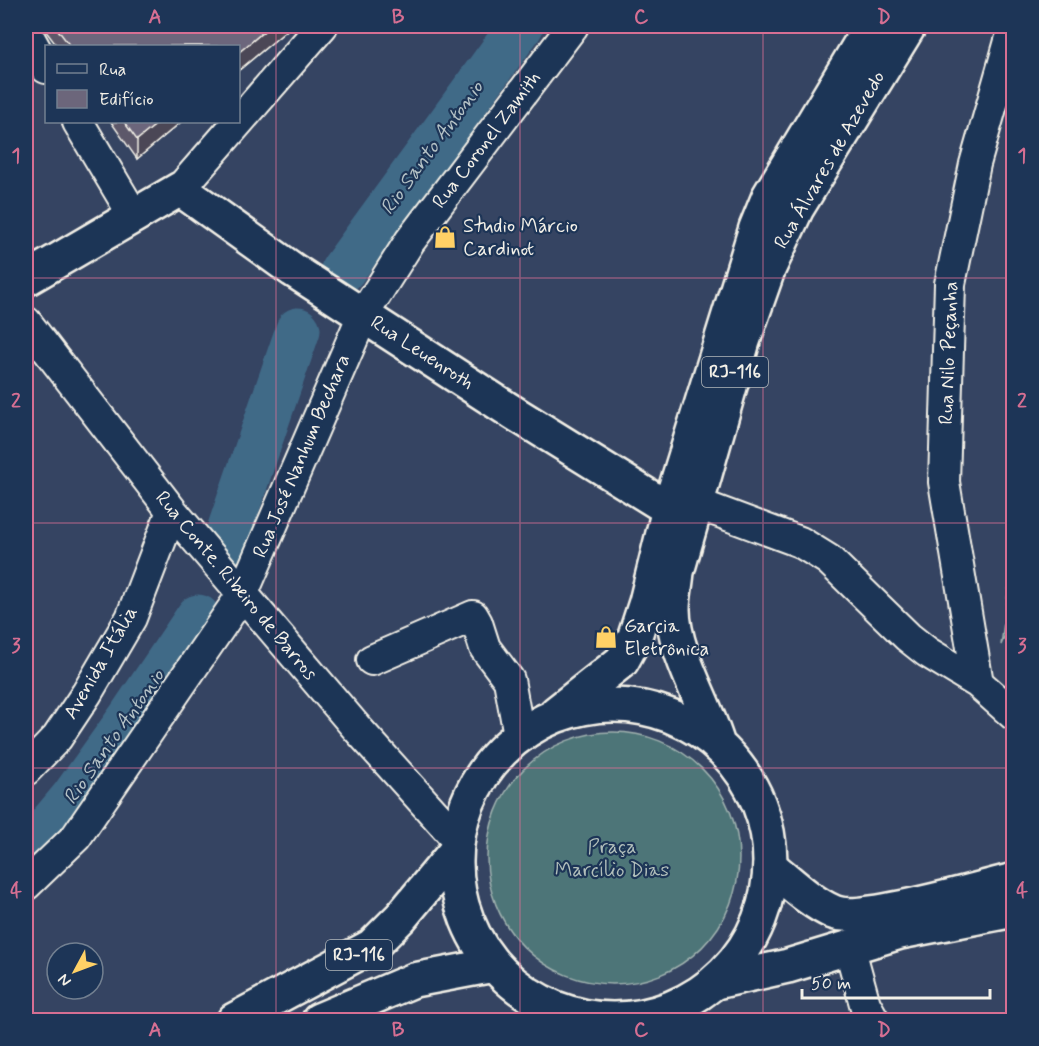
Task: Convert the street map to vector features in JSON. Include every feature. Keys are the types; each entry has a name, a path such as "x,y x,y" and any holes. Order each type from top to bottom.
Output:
{"main road":[{"name":"Rua Álvares de Azevedo","path":"718,745 711,720 677,638 673,610 683,506 756,228 769,196 871,26"},
{"name":"Rua Álvares de Azevedo","path":"552,716 622,661 634,639 768,270 797,208 909,26"},
{"path":"26,279 180,189"},
{"name":"Rua Leuenroth","path":"180,189 292,270 506,408 683,506"},
{"name":"RJ-116","path":"629,707 660,712 681,721 718,745 736,764 750,785 767,832 770,866 766,899 755,930 738,958 716,982 688,1001 657,1013 623,1019 589,1019 554,1008 522,990 495,965 472,931 459,893 456,846 461,818 483,771 519,735 552,716 629,707"},
{"name":"RJ-116","path":"234,1020 372,946 401,917 456,846"},
{"path":"770,866 817,902 833,912 848,915 888,910 1014,880"},
{"path":"716,982 788,966 900,932 1014,910"},
{"name":"RJ-116","path":"319,1020 414,980 495,965"}],"street":[{"path":"240,120 322,26"},
{"name":"Rua Coronel Zamith","path":"352,308 410,241 573,26"},
{"name":"Rua Nilo Peçanha","path":"978,683 944,482 950,284 975,164 1014,27"},
{"path":"26,32 45,66"},
{"path":"79,123 134,216"},
{"path":"180,189 237,123"},
{"name":"Rua José Nanhum Bechara","path":"26,885 76,837 242,595 352,308"},
{"name":"Rua Conte. Ribeiro de Barros","path":"26,322 172,511 456,846"},
{"path":"683,506 800,542 829,560 908,637 927,652 978,683 1014,716"},
{"name":"Avenida Itália","path":"26,770 57,738 87,693 131,618 172,511"},
{"path":"372,660 473,616 485,648 508,680 519,735"},
{"path":"849,946 865,1004 874,1020"}],"green space":[{"path":"1013,555 1013,670 1005,635 1001,645"},
{"name":"Praça Marcílio Dias","path":"613,732 650,737 683,753 702,769 718,788 734,821 739,858 734,895 718,928 702,947 683,963 650,979 613,984 576,979 543,963 524,947 508,928 492,895 487,858 492,821 508,788 524,769 543,753 576,737"}],"building":[{"path":"55,26 270,26 240,51 240,45 69,45"},
{"path":"125,123 158,123 137,140"}],"waterway":[{"name":"Rio Santo Antonio","path":"343,270 521,26"},
{"name":"Rio Santo Antonio","path":"222,551 298,330"},
{"name":"Rio Santo Antonio","path":"26,854 72,799 198,617"}],"place":[{"name":"Studio Márcio Cardinot","path":"445,237"},
{"name":"Garcia Eletrônica","path":"606,637"}]}
